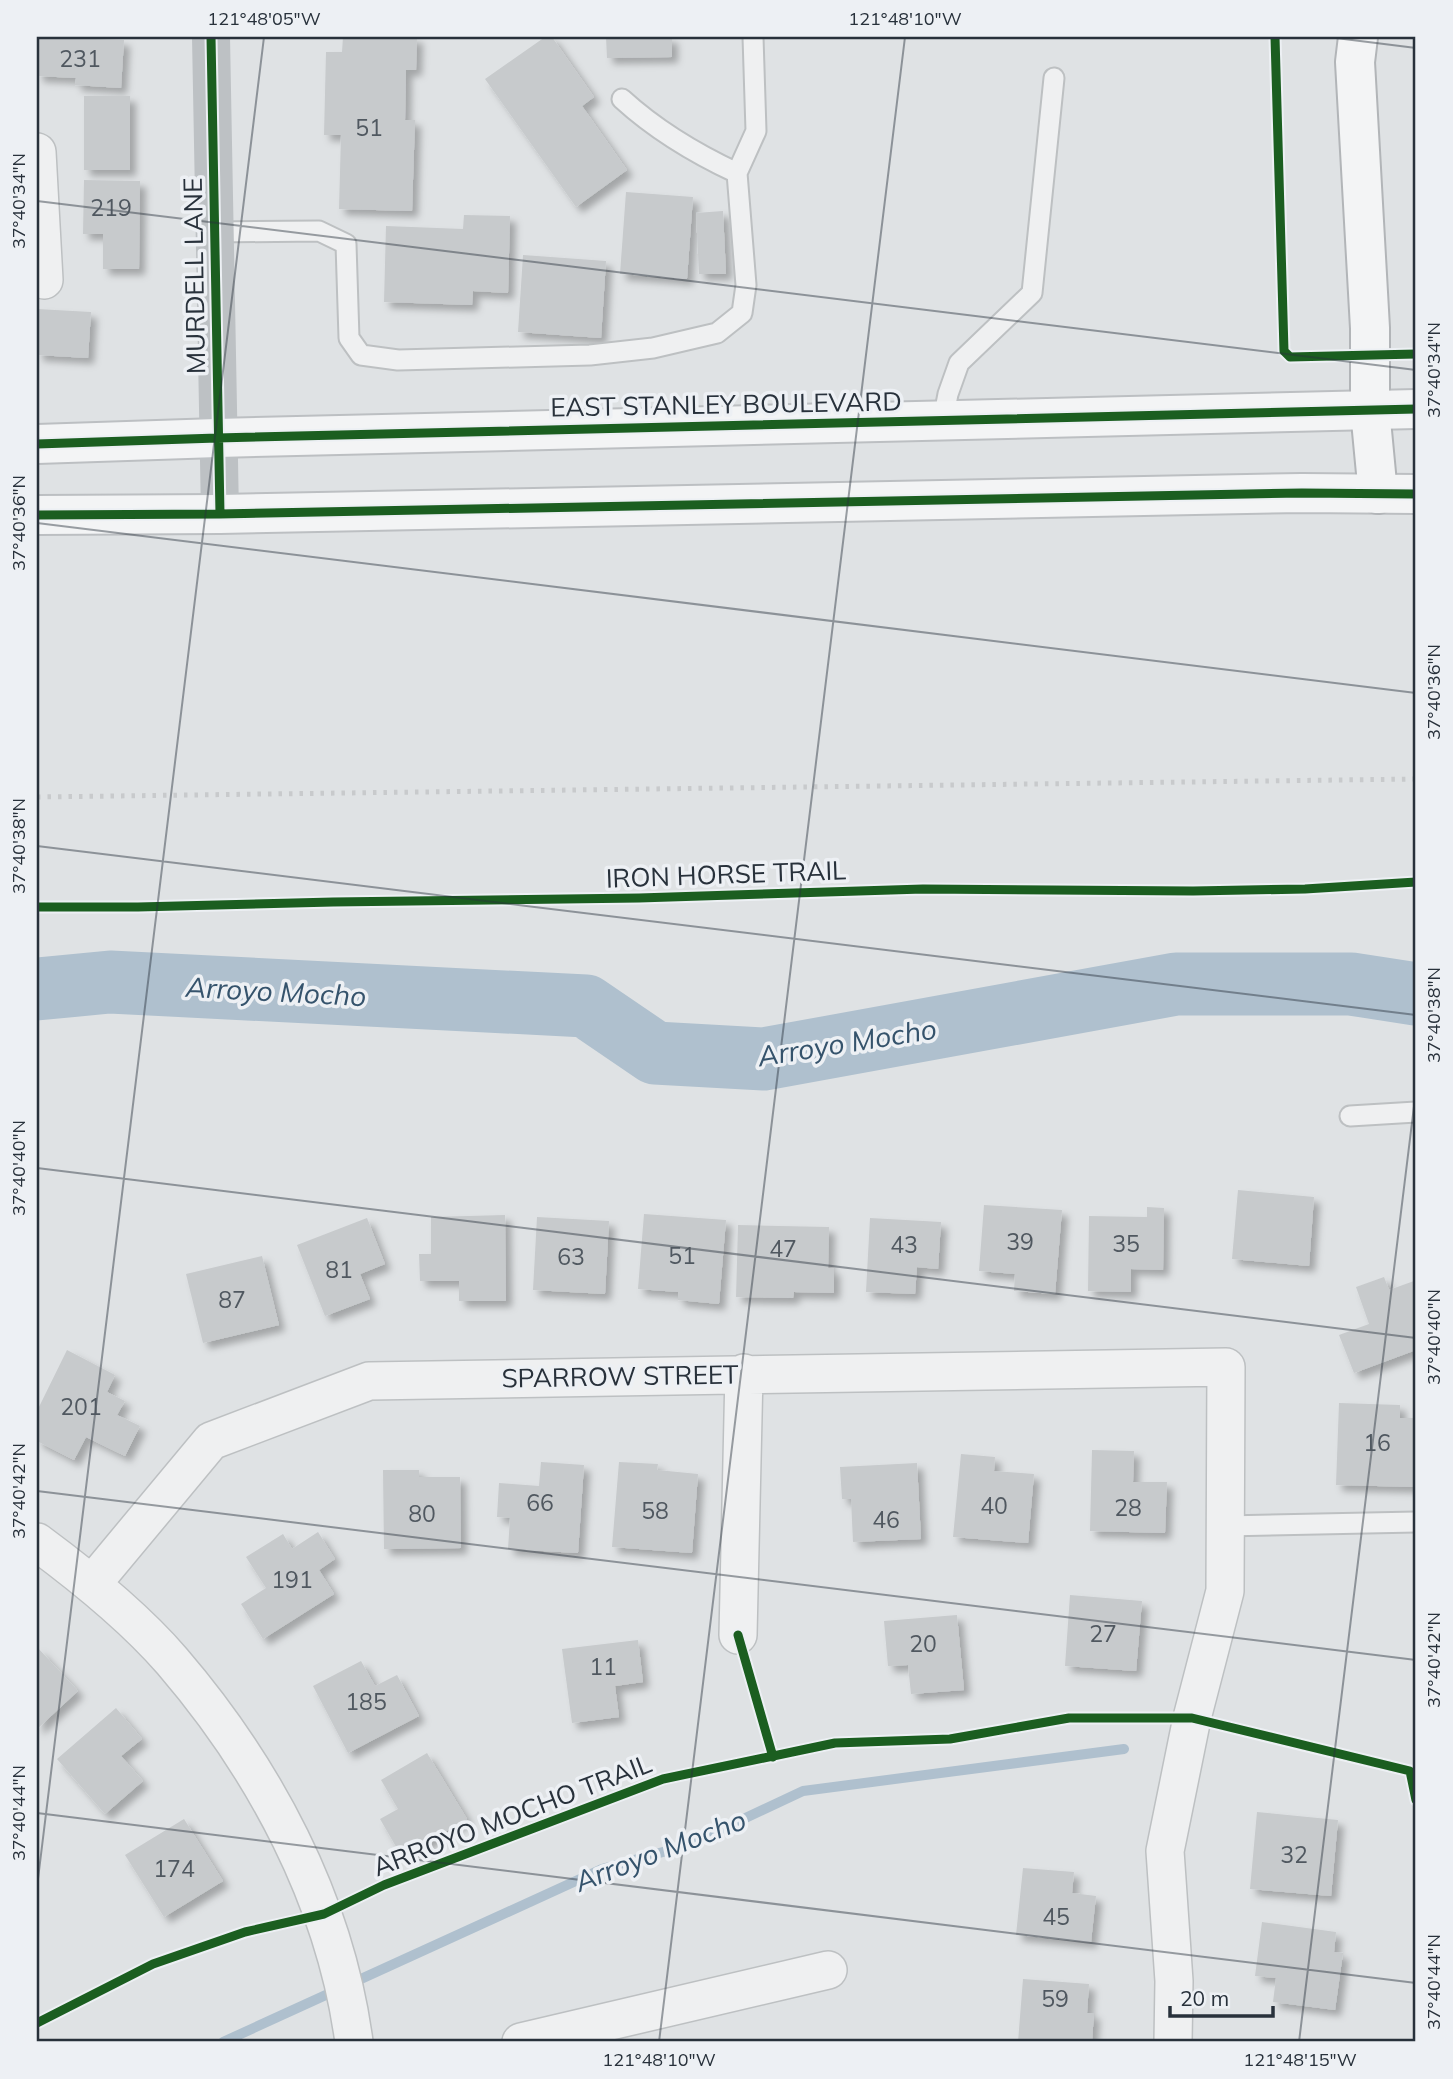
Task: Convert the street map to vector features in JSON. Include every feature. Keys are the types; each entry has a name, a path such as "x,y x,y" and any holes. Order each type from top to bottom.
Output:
{"main road":[{"path":"1358,37 1355,62 1370,328 1370,410 1378,494"},
{"name":"EAST STANLEY BOULEVARD","path":"37,444 1416,410"},
{"path":"37,515 220,514 1302,493 1416,495"}],"street":[{"name":"MURDELL LANE","path":"211,37 220,514"},
{"path":"37,152 44,280"},
{"name":"SPARROW STREET","path":"92,1584 211,1441 369,1381 1226,1367 1225,1526"},
{"path":"738,1635 744,1373"},
{"path":"1173,2042 1174,1981 1165,1851 1192,1718 1225,1591 1225,1526"},
{"path":"37,1542 92,1584 170,1659 237,1743 276,1810 324,1914 349,2004 354,2042"},
{"path":"521,2042 828,1970"}],"lane":[{"path":"215,232 319,231 346,244 349,338 361,355 398,360 590,355 653,348 717,333 742,313 746,285 737,173 756,131 752,37"},
{"path":"943,420 948,394 959,363 1032,293 1054,78"},
{"path":"622,99 670,138 701,157 737,173"},
{"path":"1350,1116 1416,1112"},
{"path":"1225,1526 1416,1522"}],"building":[{"path":"37,37 124,40 121,88 75,85 76,78 37,76"},
{"path":"343,37 417,37 416,70 406,70 405,120 415,120 412,211 339,209 341,135 324,135 326,52 342,52"},
{"path":"545,37 552,37 594,97 582,106 627,170 576,207 485,79"},
{"path":"606,37 672,37 672,57 607,58"},
{"path":"84,96 130,96 130,170 84,170"},
{"path":"84,180 140,181 139,269 103,269 103,234 83,234"},
{"path":"626,192 693,197 687,279 620,274"},
{"path":"723,211 726,274 699,274 696,213"},
{"path":"464,215 510,216 508,293 473,291 472,305 384,302 386,226 463,229"},
{"path":"523,255 606,261 601,338 518,332"},
{"path":"37,309 91,312 88,358 37,355"},
{"path":"1238,1190 1314,1197 1309,1266 1232,1259"},
{"path":"984,1205 1062,1210 1055,1294 1014,1291 1015,1274 979,1271"},
{"path":"1147,1207 1164,1208 1163,1270 1131,1269 1131,1292 1088,1291 1089,1216 1147,1217"},
{"path":"644,1214 726,1220 719,1304 678,1300 678,1292 638,1289"},
{"path":"505,1215 506,1301 459,1301 459,1281 420,1281 419,1254 431,1254 431,1217"},
{"path":"537,1217 609,1221 605,1294 533,1290"},
{"path":"367,1218 385,1264 360,1274 370,1299 325,1316 297,1245"},
{"path":"870,1218 941,1222 938,1269 917,1267 915,1294 866,1292"},
{"path":"738,1225 829,1227 828,1268 834,1269 834,1293 794,1292 793,1298 736,1297"},
{"path":"262,1256 279,1325 203,1343 186,1274"},
{"path":"1384,1277 1389,1290 1414,1281 1416,1350 1354,1373 1339,1335 1369,1324 1356,1287"},
{"path":"67,1350 115,1375 107,1392 125,1401 117,1415 140,1426 125,1456 86,1437 74,1460 37,1441 37,1411"},
{"path":"1339,1403 1400,1405 1400,1418 1416,1418 1416,1487 1336,1485"},
{"path":"1092,1450 1134,1451 1133,1482 1167,1482 1165,1533 1090,1531"},
{"path":"961,1454 995,1457 994,1471 1034,1474 1028,1543 953,1537"},
{"path":"541,1462 584,1465 578,1553 508,1549 510,1518 497,1517 499,1483 539,1486"},
{"path":"619,1462 658,1464 657,1470 698,1474 692,1553 612,1547"},
{"path":"917,1463 921,1539 853,1542 851,1499 842,1499 840,1467"},
{"path":"383,1470 419,1470 419,1477 460,1477 461,1548 384,1549"},
{"path":"318,1532 335,1559 319,1570 334,1594 263,1639 241,1604 266,1588 246,1557 283,1534 292,1549"},
{"path":"1070,1595 1142,1601 1136,1671 1065,1666"},
{"path":"957,1615 964,1690 911,1694 908,1665 888,1666 884,1621"},
{"path":"638,1640 643,1682 615,1686 619,1717 572,1723 562,1649"},
{"path":"37,1647 78,1691 37,1729"},
{"path":"361,1661 375,1686 397,1675 419,1716 348,1753 313,1686"},
{"path":"116,1708 142,1739 121,1756 143,1781 105,1814 57,1759"},
{"path":"427,1753 467,1819 402,1857 380,1819 398,1809 381,1780"},
{"path":"1257,1812 1338,1820 1331,1896 1250,1889"},
{"path":"184,1819 223,1881 164,1917 125,1855"},
{"path":"1023,1868 1074,1872 1072,1893 1096,1896 1091,1942 1016,1935"},
{"path":"1262,1922 1336,1932 1334,1952 1343,1953 1335,2010 1273,2002 1276,1978 1255,1976"},
{"path":"1023,1979 1089,1984 1087,2013 1094,2013 1092,2042 1018,2042"}],"waterway":[{"name":"Arroyo Mocho","path":"37,989 110,982 586,1006 655,1053 764,1059 1176,984 1351,984 1416,994"},
{"name":"Arroyo Mocho","path":"223,2042 602,1869 688,1845 803,1791 1124,1749"}],"railway":[{"path":"37,797 1416,779"}],"cycle path":[{"path":"211,37 220,514"},
{"path":"1275,37 1284,351 1290,357 1416,354"},
{"path":"37,444 1416,409"},
{"path":"37,515 220,514 1302,493 1416,494"},
{"name":"IRON HORSE TRAIL","path":"37,907 639,898 923,889 1305,889 1416,882"},
{"path":"738,1635 773,1757"},
{"name":"ARROYO MOCHO TRAIL","path":"37,2023 153,1964 245,1932 324,1914 384,1885 663,1779 835,1743 950,1739 1069,1718 1192,1718 1410,1771 1416,1800"}]}
